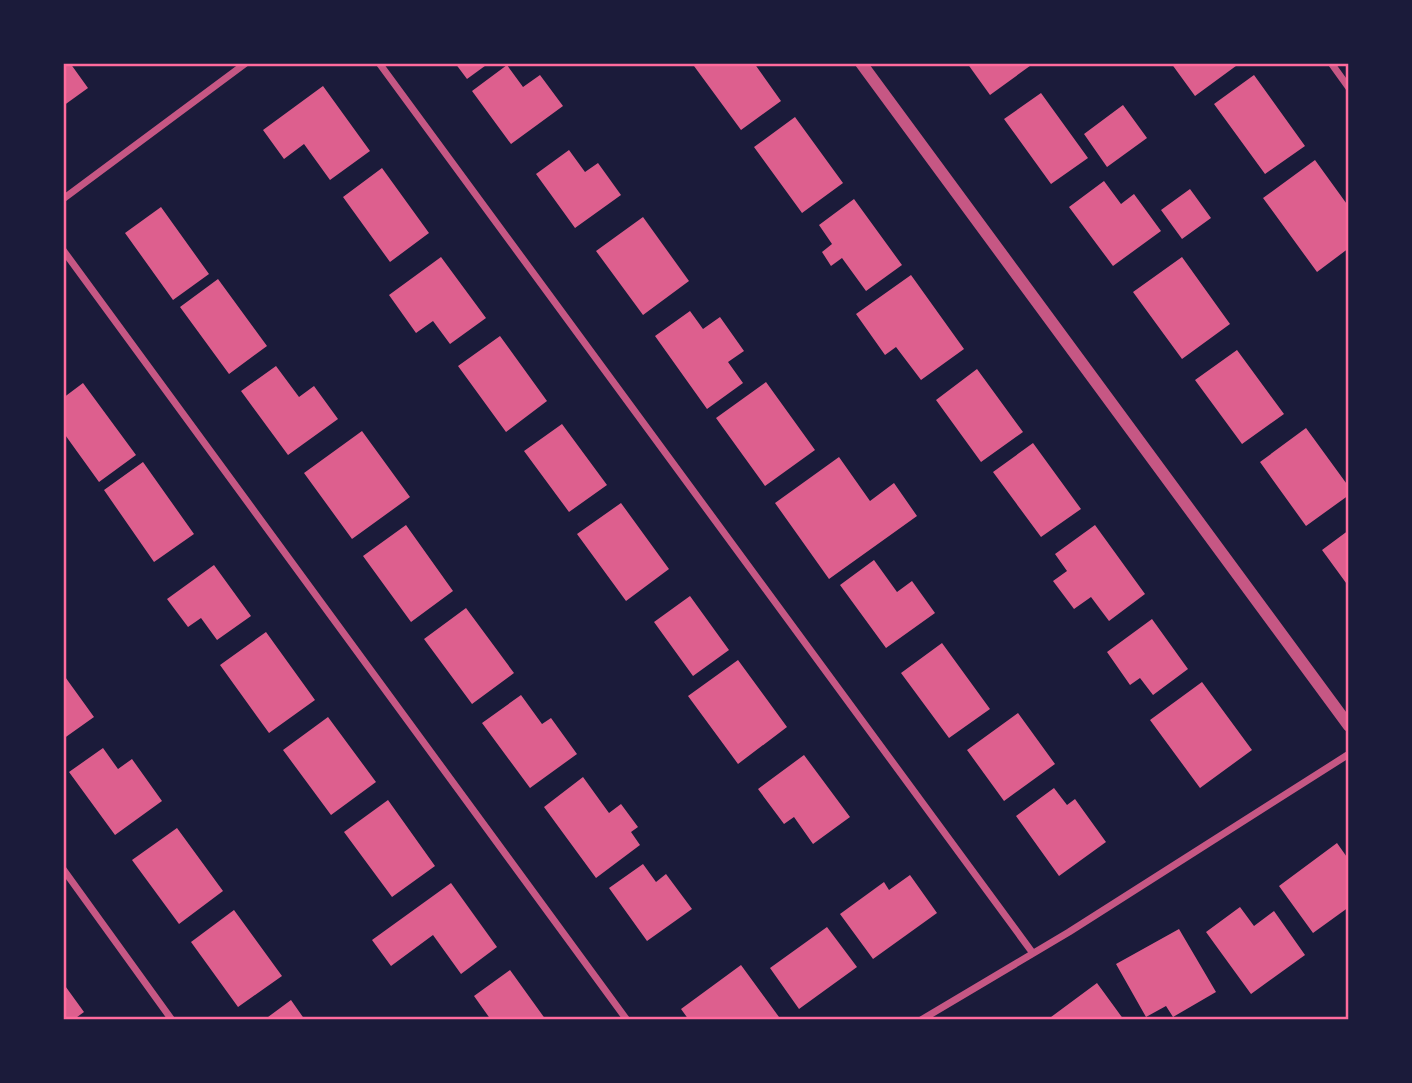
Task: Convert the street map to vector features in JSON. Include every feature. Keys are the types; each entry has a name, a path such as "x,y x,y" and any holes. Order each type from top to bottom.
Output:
{"street":[{"path":"63,199 246,63"},
{"path":"379,63 1032,952"},
{"path":"861,63 1349,726"},
{"path":"1331,63 1349,88"},
{"path":"63,250 627,1020"},
{"path":"921,1020 1349,754"},
{"path":"63,869 173,1020"}],"building":[{"path":"63,63 70,63 88,88 63,106"},
{"path":"455,63 489,63 467,79"},
{"path":"698,63 754,63 781,101 741,130 694,66"},
{"path":"967,63 1034,63 990,95"},
{"path":"1171,63 1240,63 1195,96"},
{"path":"507,65 523,87 540,75 563,106 511,144 472,91"},
{"path":"1254,75 1305,146 1265,174 1214,104"},
{"path":"323,86 370,151 330,180 304,144 284,159 263,130"},
{"path":"1041,93 1088,158 1051,184 1004,119"},
{"path":"1123,105 1147,138 1107,167 1084,134"},
{"path":"795,117 843,183 802,213 754,147"},
{"path":"569,150 585,172 598,163 621,195 575,228 536,174"},
{"path":"1315,160 1349,207 1349,248 1317,272 1263,198"},
{"path":"382,168 429,233 390,262 343,197"},
{"path":"1104,181 1121,204 1134,194 1161,231 1113,266 1069,207"},
{"path":"1190,189 1211,218 1182,239 1161,210"},
{"path":"854,199 902,265 866,291 842,258 831,266 822,252 832,244 819,225"},
{"path":"161,207 209,274 173,300 125,233"},
{"path":"643,217 689,281 643,315 596,251"},
{"path":"441,257 486,318 450,344 433,321 416,333 389,295"},
{"path":"1182,257 1230,324 1182,359 1133,292"},
{"path":"911,275 964,349 921,380 896,347 885,355 856,314"},
{"path":"218,279 267,346 229,374 180,307"},
{"path":"690,311 703,329 720,317 744,351 728,362 743,383 707,409 655,336"},
{"path":"500,336 547,401 506,432 458,366"},
{"path":"1237,350 1284,414 1242,444 1195,380"},
{"path":"276,366 299,397 314,386 338,419 288,455 241,391"},
{"path":"977,369 1023,432 981,462 936,400"},
{"path":"766,382 815,450 765,486 716,418"},
{"path":"83,383 136,455 99,482 63,432 63,398"},
{"path":"562,424 607,485 569,512 524,451"},
{"path":"1306,428 1349,487 1349,495 1306,526 1260,462"},
{"path":"362,431 410,497 352,539 304,473"},
{"path":"1033,443 1081,509 1041,537 993,472"},
{"path":"839,457 870,501 894,483 917,516 829,579 775,503"},
{"path":"143,462 194,534 154,562 104,490"},
{"path":"621,503 669,569 626,601 577,534"},
{"path":"406,525 453,591 411,622 363,556"},
{"path":"1095,525 1145,594 1109,621 1091,597 1074,609 1053,581 1067,571 1055,554"},
{"path":"1349,530 1349,587 1322,550"},
{"path":"874,560 897,592 912,581 935,613 886,648 840,585"},
{"path":"214,565 251,616 217,640 201,618 188,627 167,599"},
{"path":"690,596 729,650 693,676 654,622"},
{"path":"466,608 514,673 472,704 424,639"},
{"path":"1152,619 1188,669 1153,695 1140,678 1130,685 1107,652"},
{"path":"266,632 315,700 269,733 220,665"},
{"path":"942,643 990,709 949,738 901,673"},
{"path":"738,660 787,727 738,764 688,696"},
{"path":"63,674 94,717 63,739"},
{"path":"1202,682 1252,750 1200,788 1150,720"},
{"path":"521,695 542,724 551,718 577,754 530,788 482,723"},
{"path":"1018,713 1055,764 1004,801 967,750"},
{"path":"328,717 376,782 331,815 283,750"},
{"path":"103,748 118,769 132,759 162,801 115,835 69,772"},
{"path":"804,755 850,817 813,844 794,817 784,824 758,789"},
{"path":"583,777 609,813 621,804 638,827 631,832 640,845 596,878 544,807"},
{"path":"1054,788 1067,805 1075,799 1106,842 1059,876 1016,816"},
{"path":"388,800 435,866 392,897 344,832"},
{"path":"177,828 223,891 179,924 132,860"},
{"path":"1337,843 1349,860 1349,907 1313,933 1279,886"},
{"path":"643,864 656,882 666,874 692,909 647,941 609,888"},
{"path":"910,875 937,913 873,959 840,914 884,882 889,890"},
{"path":"451,883 497,947 461,974 433,935 391,966 372,940"},
{"path":"1240,907 1254,926 1274,911 1305,955 1251,994 1206,932"},
{"path":"234,910 282,976 238,1007 191,942"},
{"path":"827,927 857,967 799,1009 770,968"},
{"path":"1179,929 1216,992 1173,1017 1166,1006 1146,1017 1116,964"},
{"path":"741,965 779,1017 774,1020 689,1020 681,1009"},
{"path":"510,970 546,1020 491,1020 474,996"},
{"path":"63,983 84,1012 73,1020 63,1020"},
{"path":"1097,983 1124,1020 1047,1020"},
{"path":"291,1000 305,1020 264,1020"}]}
